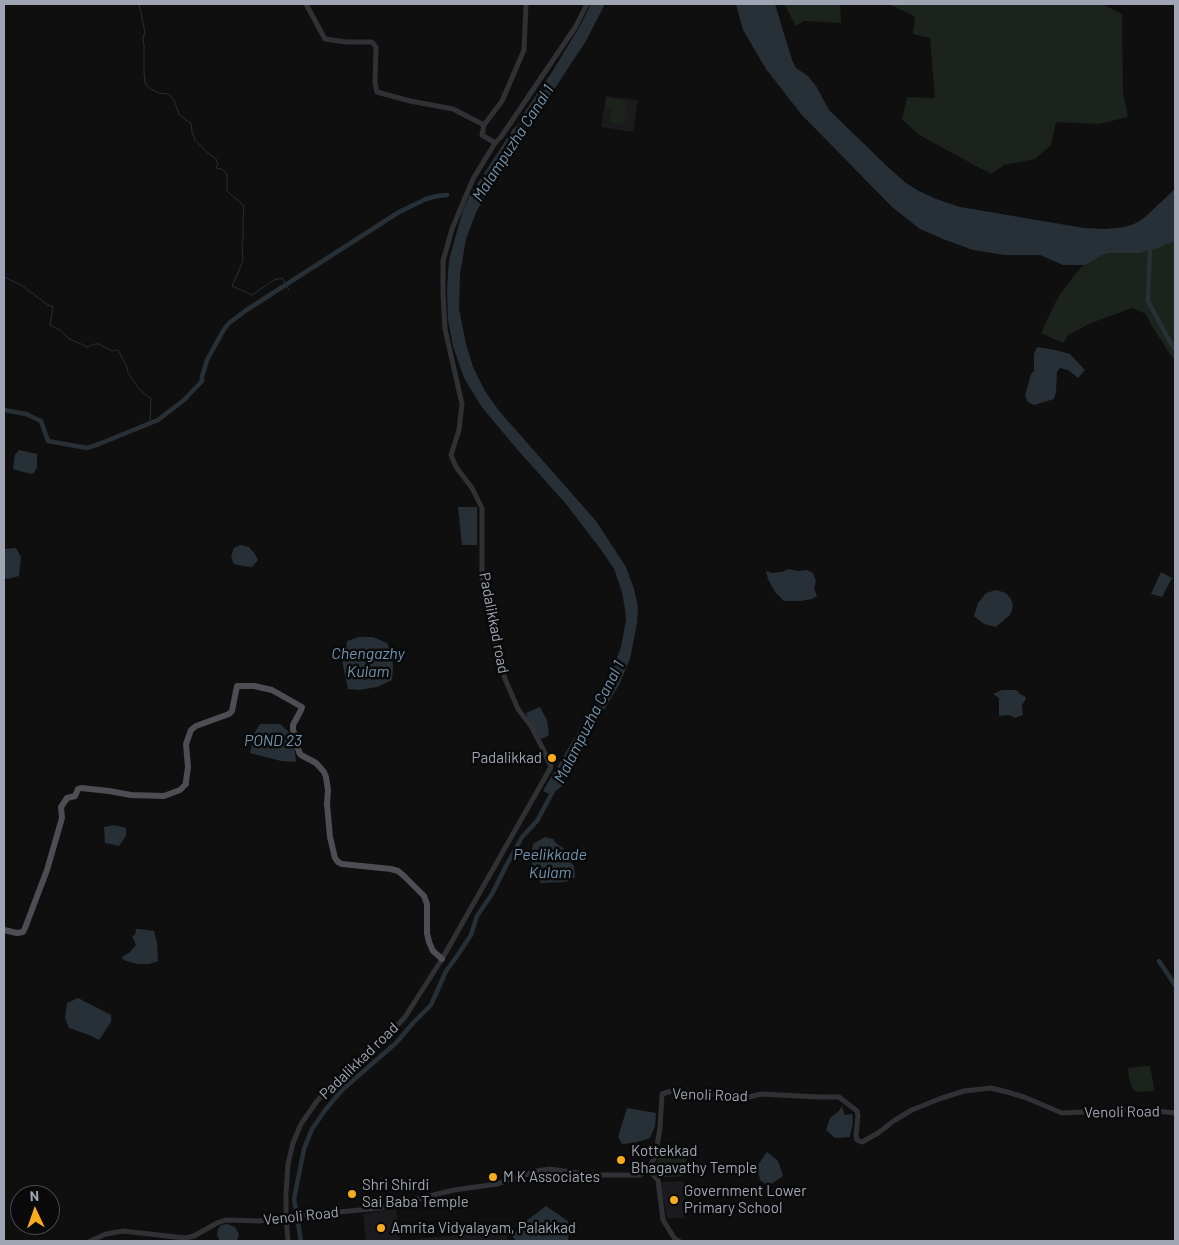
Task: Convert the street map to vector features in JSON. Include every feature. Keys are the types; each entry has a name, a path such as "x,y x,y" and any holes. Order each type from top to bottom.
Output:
{"main road":[{"path":"4,930 17,933 23,932 25,928 47,870 62,818 61,807 67,798 75,796 78,789 81,788 132,795 164,796 180,790 186,784 188,767 186,744 191,730 196,726 229,714 232,711 236,686 254,686 272,690 302,707 293,725 293,730 301,755 316,763 326,777 330,837 335,858 342,864 391,869 398,871 404,876 424,896 427,904 427,934 429,942 433,951 442,959"}],"street":[{"path":"306,4 325,39 346,42 372,42 376,47 377,92 410,101 453,108 484,125"},
{"path":"526,4 524,50 502,101 484,125 482,135 495,143 501,137 576,26 586,4"},
{"name":"Padalikkad road","path":"288,1241 286,1193 288,1164 293,1143 301,1124 317,1101 334,1082 383,1041 405,1017 442,959 551,767 531,726 518,710 505,679 495,643 489,593 482,578 482,508 472,488 456,467 451,455 459,430 462,404 445,329 443,261 452,230 466,194 495,143"},
{"name":"Venoli Road","path":"90,1241 106,1234 123,1231 185,1238 194,1236 226,1220 259,1221 388,1207 452,1190 498,1184 549,1169 594,1174 640,1175 648,1169 655,1157 660,1128 662,1094 672,1091 749,1097 761,1094 839,1097 857,1111 856,1136 857,1140 862,1142 912,1110 939,1098 964,1090 991,1088 1024,1097 1062,1113 1129,1110 1175,1113"},
{"path":"648,1169 658,1180 663,1220 675,1239 679,1241"}],"shaded area":[{"path":"784,4 840,4 841,23 804,21 796,26"},
{"path":"888,4 1102,4 1122,14 1123,92 1128,117 1099,124 1056,122 1051,145 1035,159 1004,165 991,174 919,135 902,119 907,97 935,98 930,38 913,34 915,17"},
{"path":"606,96 638,100 633,132 601,127"},
{"path":"607,98 627,101 625,124 610,122 612,108 606,107"},
{"path":"1175,241 1175,361 1151,325 1146,314 1132,308 1091,323 1068,335 1063,343 1041,333 1059,296 1084,265 1102,255 1110,253 1140,253"},
{"path":"1150,1066 1154,1091 1137,1092 1133,1089 1128,1068"},
{"path":"658,1148 688,1154 685,1176 658,1178 656,1173"},
{"name":"Government Lower Primary School","path":"684,1181 684,1218 667,1218 660,1182"},
{"name":"Amrita Vidyalayam, Palakkad","path":"396,1209 400,1241 366,1241 363,1214"},
{"name":"Amrita Vidyalayam, Palakkad","path":"506,1229 508,1241 402,1241"}],"water":[{"path":"591,4 605,4 586,41 534,120 527,122 524,127 524,135 477,210 466,239 460,274 459,309 466,344 473,367 485,391 500,412 596,521 626,567 638,607 630,659 619,685 565,774 562,786 551,795 543,791 608,681 621,647 626,620 622,592 614,569 602,551 566,504 481,406 464,378 453,346 448,320 447,289 449,260 463,210 470,195 513,129 522,122 524,113 552,72"},
{"path":"736,4 775,4 796,68 808,76 816,86 829,110 890,169 919,191 960,207 1084,228 1106,229 1134,224 1144,218 1175,189 1175,241 1140,253 1110,253 1102,255 1084,265 1063,265 1040,255 1005,255 973,250 920,229 892,207 801,114 766,69 743,30"},
{"path":"1037,347 1070,354 1085,370 1078,378 1068,370 1060,368 1057,372 1054,399 1034,405 1028,402 1025,396 1031,374 1034,371 1034,354"},
{"path":"19,450 37,454 37,467 34,473 31,474 13,469 15,455"},
{"path":"458,507 477,507 477,545 462,545"},
{"path":"240,545 249,547 255,554 258,560 252,567 234,564 231,557 234,548"},
{"path":"16,548 21,557 19,576 8,579 4,578 4,549"},
{"path":"788,569 807,570 813,573 816,581 814,588 817,596 801,601 784,601 775,592 766,571 773,573"},
{"path":"1161,572 1172,578 1162,597 1151,594"},
{"path":"996,590 1006,593 1011,599 1013,606 1010,615 996,627 984,624 974,616 978,603 986,593"},
{"name":"Chengazhy Kulam","path":"359,637 373,637 387,643 392,655 392,680 377,687 359,690 348,689 342,661 347,641"},
{"path":"1002,690 1016,690 1025,696 1026,699 1022,705 1023,715 1015,718 1009,715 999,716 999,698 993,694"},
{"path":"540,707 547,720 549,735 542,739 537,735 526,713"},
{"name":"POND 23","path":"260,724 280,724 289,732 294,742 296,762 281,761 250,753 255,732"},
{"path":"114,825 126,828 126,836 119,846 105,843 104,827"},
{"name":"Peelikkade Kulam","path":"545,837 553,839 563,848 565,857 574,866 575,877 565,882 541,883 533,870 531,856 533,844"},
{"path":"136,929 154,931 158,961 149,964 137,964 123,960 122,957 136,945 132,936 135,935"},
{"path":"78,998 111,1015 111,1022 99,1040 69,1028 65,1018 67,1003"},
{"path":"842,1106 845,1115 852,1114 853,1122 850,1137 835,1138 826,1130 830,1118"},
{"path":"627,1108 656,1113 655,1126 650,1138 634,1143 622,1144 618,1137"},
{"path":"767,1152 778,1161 783,1176 768,1186 760,1180 757,1166"},
{"path":"546,1206 568,1221 568,1241 516,1241 512,1236 526,1221"},
{"path":"227,1224 235,1227 239,1234 237,1241 220,1241 217,1235 218,1229 221,1225"}],"waterway":[{"path":"139,4 145,32 143,38 145,83 150,89 159,93 169,94 174,100 179,114 191,123 195,140 216,159 218,165 216,168 222,169 227,174 227,191 244,206 243,261 232,286 252,295 274,280 282,278 289,290"},
{"path":"4,410 26,414 41,421 48,441 87,448 158,420 184,400 202,381 207,360 228,324 245,311 399,212 426,199 447,195"},
{"path":"1150,246 1148,301 1175,349"},
{"path":"4,277 21,285 53,307 50,325 60,330 69,339 87,347 99,344 112,351 118,350 128,373 139,389 151,399 150,424"},
{"name":"Malampuzha Canal 1","path":"301,1241 294,1199 304,1149 312,1129 342,1090 396,1043 431,1005 446,971 471,935 477,916 492,894 522,837 537,821 553,791"},
{"path":"1159,961 1175,985"}],"place":[{"name":"Padalikkad","path":"552,758"},
{"name":"Kottekkad Bhagavathy Temple","path":"621,1160"},
{"name":"M K Associates","path":"493,1177"},
{"name":"Shri Shirdi Sai Baba Temple","path":"352,1194"},
{"name":"Government Lower Primary School","path":"674,1200"},
{"name":"Amrita Vidyalayam, Palakkad","path":"381,1228"}]}
